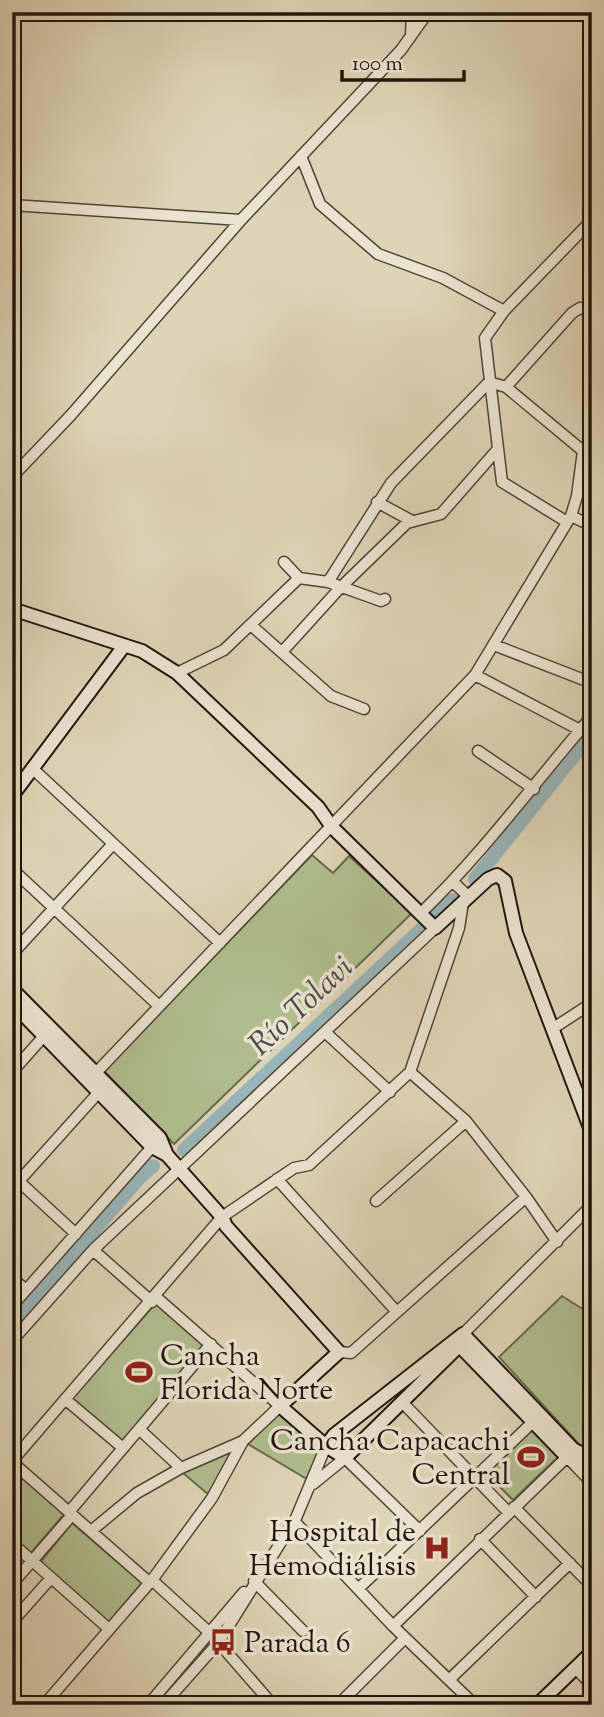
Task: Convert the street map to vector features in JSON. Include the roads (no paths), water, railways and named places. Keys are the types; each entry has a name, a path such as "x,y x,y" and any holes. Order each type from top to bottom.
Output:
{"street":[{"path":"411,36 412,12"},
{"path":"12,477 71,415 241,220 411,36 428,12"},
{"path":"301,156 320,204 379,254 443,278 504,311"},
{"path":"12,205 241,220"},
{"path":"592,220 504,311 485,338 496,450 502,482 569,519 592,526"},
{"path":"506,387 572,313 580,308 592,310"},
{"path":"92,1077 332,827 427,722 475,675 569,519 577,496 583,451 506,387 489,382"},
{"path":"328,582 377,502 429,442 489,382"},
{"path":"282,652 340,588 407,523 441,514 496,450"},
{"path":"377,502 412,522"},
{"path":"284,562 299,578 328,582 381,601 385,599"},
{"path":"177,673 224,650 299,578"},
{"path":"12,609 142,651 177,673 318,807 332,827 435,928"},
{"path":"252,626 331,696 364,709"},
{"path":"494,645 592,683"},
{"path":"12,796 124,646"},
{"path":"475,675 585,728"},
{"path":"421,913 453,882 534,789 592,716"},
{"path":"478,751 534,789"},
{"path":"32,768 220,943"},
{"path":"12,954 113,844"},
{"path":"12,870 159,1006"},
{"path":"12,1342 93,1250 435,928 488,879 498,875 505,881 516,933 592,1133"},
{"path":"273,1705 211,1634 12,1462 222,1217 294,1168 309,1165 410,1072 466,900 453,882"},
{"path":"12,989 92,1077 99,1092 152,1147 167,1155 180,1168 222,1217 226,1226 339,1352 351,1353 526,1197"},
{"path":"12,1003 44,1036 160,1138 167,1155"},
{"path":"552,1029 592,1003"},
{"path":"325,1032 390,1092"},
{"path":"12,1072 44,1036"},
{"path":"410,1072 466,1121 526,1197 557,1242"},
{"path":"76,1234 16,1178 99,1092"},
{"path":"376,1201 466,1121"},
{"path":"12,1306 152,1147"},
{"path":"277,1179 396,1311"},
{"path":"310,1486 345,1458 403,1403 592,1205"},
{"path":"93,1250 211,1344 326,1446 345,1458 419,1531"},
{"path":"12,1278 26,1290"},
{"path":"163,1705 218,1643 254,1581 294,1521 326,1446 334,1436 462,1340"},
{"path":"462,1340 592,1483"},
{"path":"462,1340 573,1449 592,1459"},
{"path":"12,1584 211,1344"},
{"path":"44,1705 151,1581 212,1498 243,1441 339,1352"},
{"path":"65,1399 123,1448"},
{"path":"378,1401 391,1414"},
{"path":"403,1403 475,1477 592,1586"},
{"path":"358,1589 534,1421"},
{"path":"139,1429 181,1468"},
{"path":"91,1531 137,1493 181,1468 243,1441"},
{"path":"568,1457 592,1470"},
{"path":"393,1626 480,1539 568,1457"},
{"path":"294,1521 393,1626 475,1705"},
{"path":"480,1539 536,1597"},
{"path":"12,1543 108,1629"},
{"path":"450,1679 570,1563"},
{"path":"12,1622 51,1578"},
{"path":"254,1581 303,1631"},
{"path":"148,1705 254,1581"},
{"path":"338,1705 405,1638"},
{"path":"537,1705 592,1652"},
{"path":"575,1668 592,1685"}],"waterway":[{"name":"Río Tolavi","path":"475,879 592,733"},
{"name":"Río Tolavi","path":"184,1150 453,900"},
{"name":"Río Tolavi","path":"12,1325 141,1176 153,1166"}],"place":[{"name":"Cancha Florida Norte","path":"139,1372"},
{"name":"Cancha Capacachi Central","path":"531,1457"},
{"name":"Hospital de Hemodiálisis","path":"437,1548"},
{"name":"Parada 6","path":"223,1642"}]}
